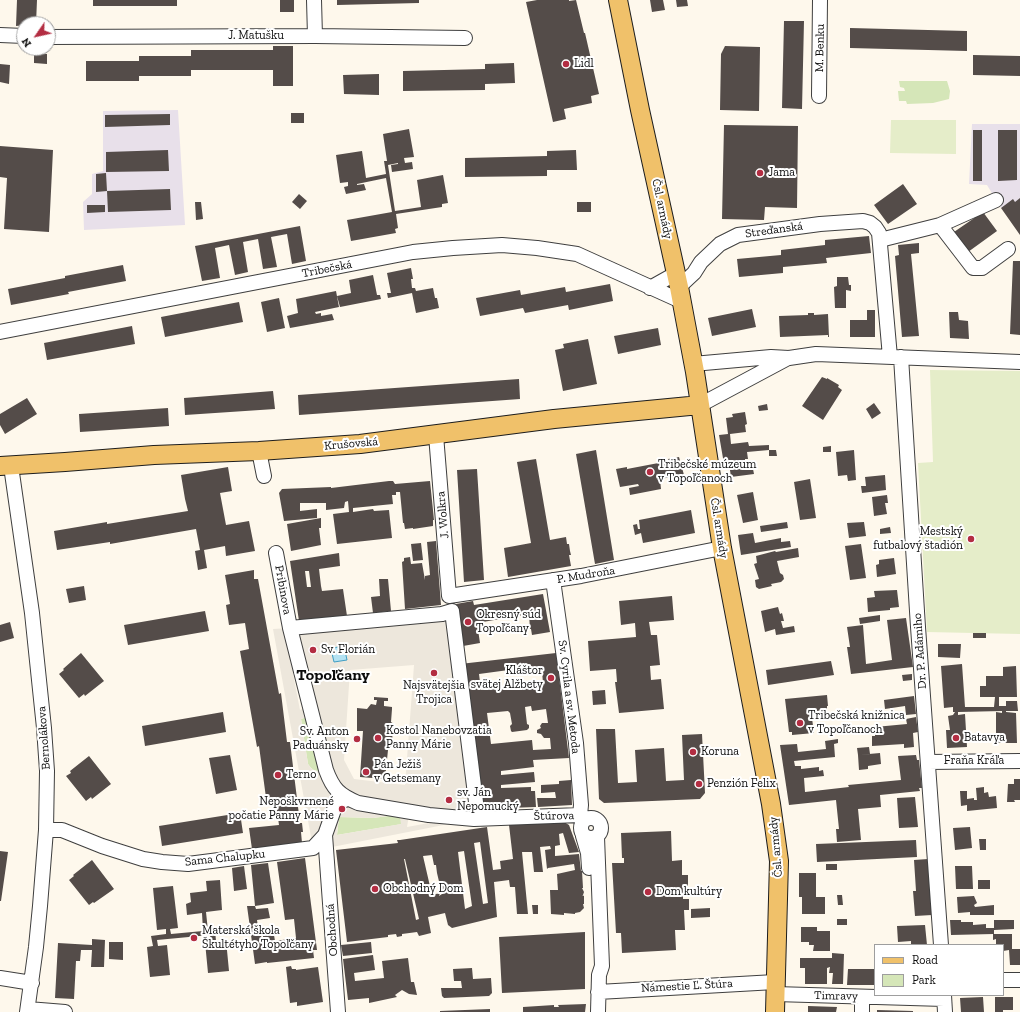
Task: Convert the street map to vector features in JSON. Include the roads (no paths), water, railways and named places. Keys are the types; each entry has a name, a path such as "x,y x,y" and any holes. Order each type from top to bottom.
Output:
{"main road":[{"name":"Čsl. armády","path":"618,0 694,364 722,548 778,844 779,880 775,1012"},
{"name":"Krušovská","path":"5,466 154,455 259,451 360,444 554,420 700,405"}],"street":[{"path":"314,0 315,36"},
{"name":"M. Benku","path":"819,96 820,0"},
{"path":"0,35 16,36"},
{"name":"J. Matušku","path":"56,37 315,36 465,38"},
{"path":"880,240 940,225 996,200"},
{"name":"Streďanská","path":"678,287 694,274 701,262 720,244 738,235 820,224 870,223 879,233 896,357"},
{"path":"940,225 973,268 982,268 1008,249"},
{"name":"Tribečská","path":"0,332 413,252 453,248 502,246 537,248 577,254 650,288 678,287"},
{"path":"650,288 678,287"},
{"path":"694,364 770,357 789,358 816,354 1020,362"},
{"name":"Dr. P. Adámiho","path":"896,357 908,464 941,944"},
{"path":"700,405 789,358"},
{"name":"J. Wolkra","path":"436,435 449,596"},
{"path":"259,451 264,476"},
{"name":"Bernolákova","path":"5,466 32,613 47,771 46,830 39,920 32,983 27,1011"},
{"name":"P. Mudroňa","path":"449,596 581,576 722,548"},
{"name":"Pribinova","path":"276,553 290,628 326,770 336,791 347,799"},
{"name":"Sv. Cyrila a sv. Metoda","path":"553,580 576,743 581,805 586,828 602,966 599,976 598,1012"},
{"path":"290,628 442,614 452,611 476,819"},
{"name":"Fraňa Kráľa","path":"928,762 1020,761"},
{"path":"322,844 336,804 347,799"},
{"name":"Štúrova","path":"347,799 358,803 429,815 586,828"},
{"name":"Sama Chalupku","path":"46,830 62,830 102,846 143,859 188,864 322,844"},
{"name":"Obchodná","path":"322,844 338,1012"},
{"path":"0,978 32,983"},
{"path":"1004,980 1020,980"},
{"name":"Námestie Ľ. Štúra","path":"598,992 775,988"},
{"name":"Timravy","path":"775,988 862,997 945,1002"},
{"path":"862,997 862,1012"},
{"path":"27,1011 65,1012"}],"water":[{"path":"344,646 347,660 334,662 331,649"}],"place":[{"name":"Lidl","path":"566,64"},
{"name":"Jama","path":"760,173"},
{"name":"Tribečské múzeum v Topoľčanoch","path":"650,472"},
{"name":"Mestský futbalový štadión","path":"971,539"},
{"name":"Okresný súd Topoľčany","path":"468,622"},
{"name":"Sv. Florián","path":"313,650"},
{"name":"Najsvätejšia Trojica","path":"434,673"},
{"name":"Kláštor svätej Alžbety","path":"551,678"},
{"name":"Tribečská knižnica v Topoľčanoch","path":"800,723"},
{"name":"Kostol Nanebovzatia Panny Márie","path":"378,738"},
{"name":"Batavya","path":"956,738"},
{"name":"Sv. Anton Paduánsky","path":"357,739"},
{"name":"Koruna","path":"693,752"},
{"name":"Pán Ježiš v Getsemany","path":"366,772"},
{"name":"Terno","path":"278,775"},
{"name":"Penzión Felix","path":"699,784"},
{"name":"sv. Ján Nepomucký","path":"449,800"},
{"name":"Nepoškvrnené počatie Panny Márie","path":"342,809"},
{"name":"Obchodný Dom","path":"375,889"},
{"name":"Dom kultúry","path":"648,892"},
{"name":"Materská škola Škultétyho Topoľčany","path":"194,938"}],"district":[{"name":"Topoľčany","path":"333,675"}]}
